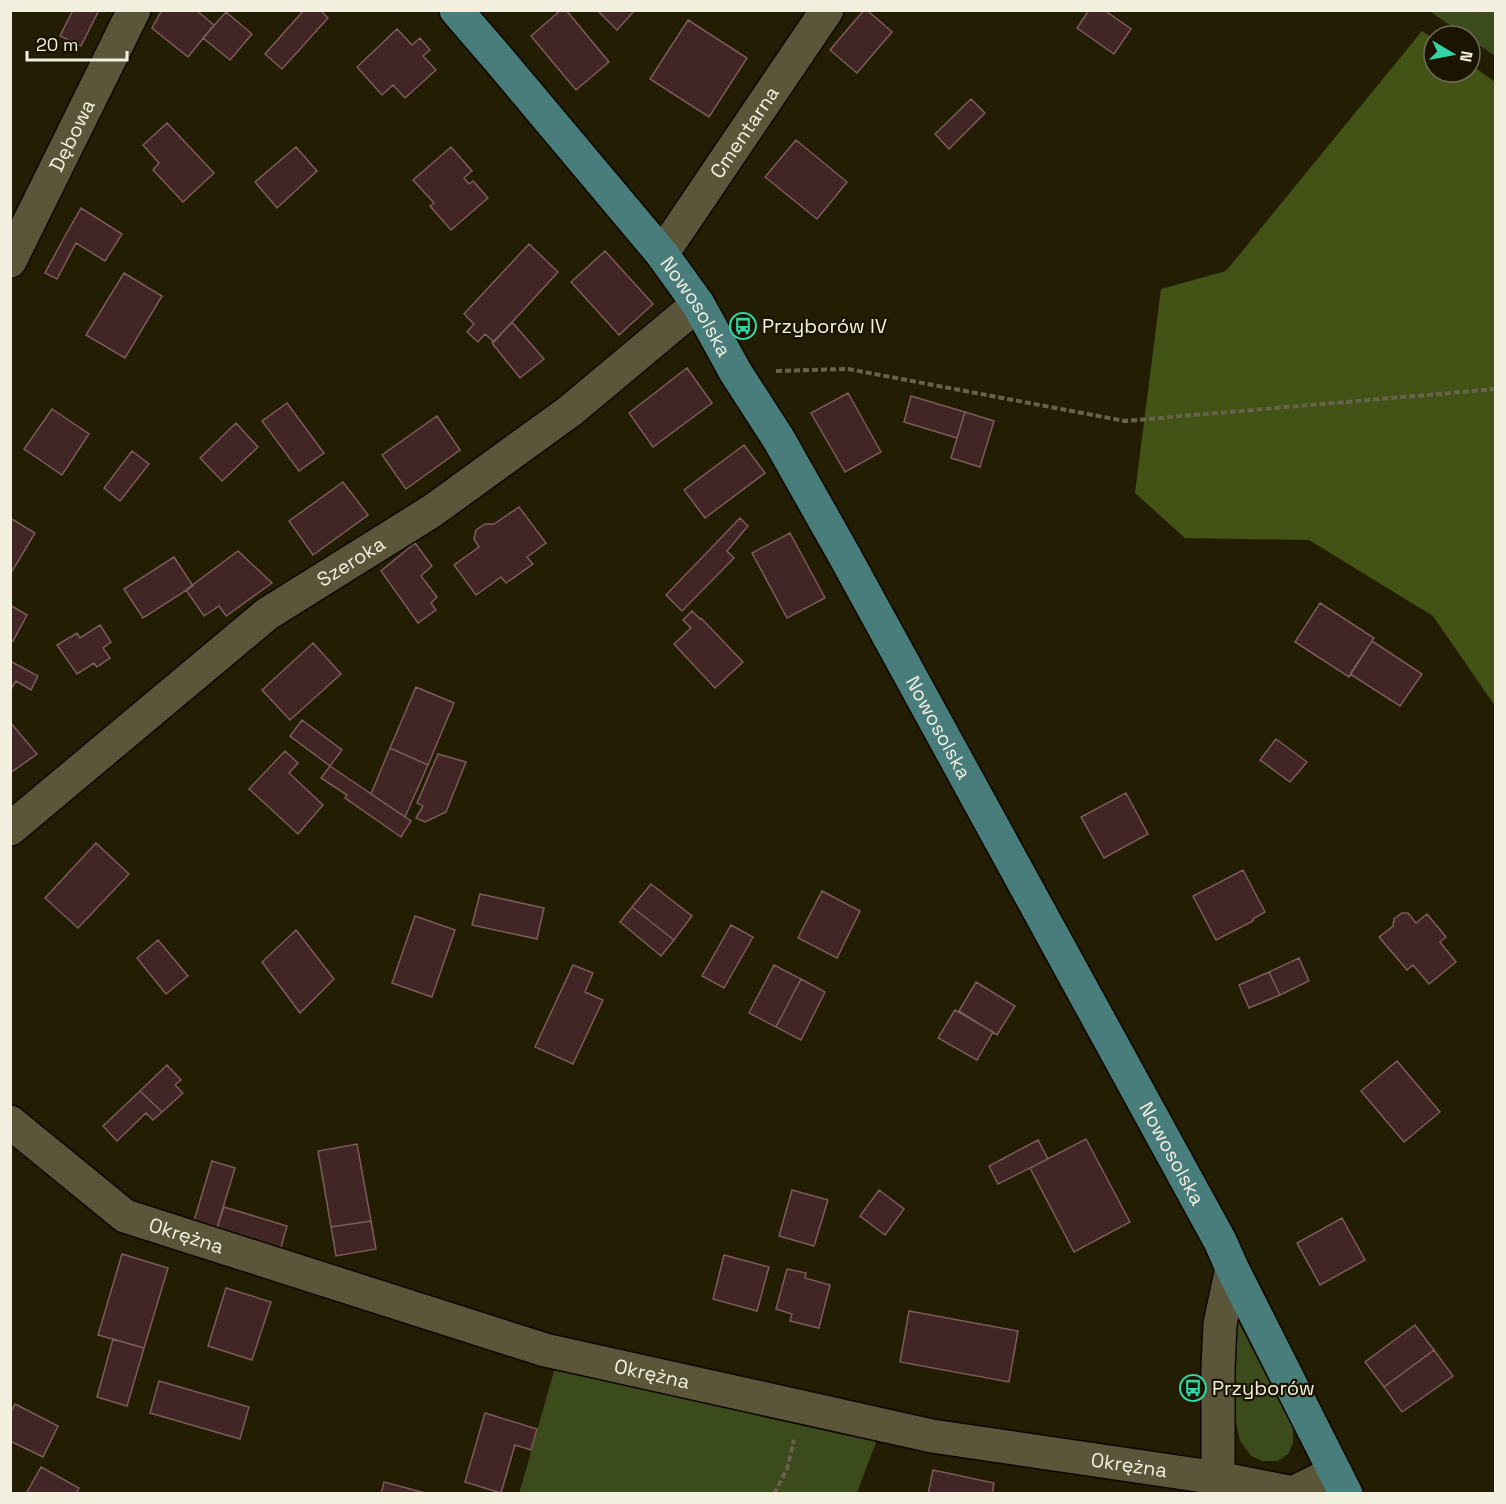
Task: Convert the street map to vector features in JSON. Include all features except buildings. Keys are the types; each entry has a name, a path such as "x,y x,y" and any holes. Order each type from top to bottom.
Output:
{"main road":[{"name":"Nowosolska","path":"456,10 662,254 698,304 736,373 778,438 849,564 1215,1231 1340,1483"}],"street":[{"name":"Dębowa","path":"10,261 134,10"},
{"name":"Cmentarna","path":"662,254 827,10"},
{"name":"Szeroka","path":"10,829 267,614 432,511 570,411 698,304"},
{"name":"Okrężna","path":"10,1122 125,1216 545,1350 932,1436 1218,1478 1293,1493 1340,1483"},
{"path":"1218,1478 1220,1324 1232,1268"}],"path":[{"path":"736,373 848,369 1125,421 1496,389"},
{"path":"774,1494 787,1469 802,1407"}],"green space":[{"path":"1429,11 1495,11 1495,56 1482,47 1482,24 1448,24"},
{"path":"1422,31 1422,84 1482,84 1482,73 1495,82 1495,706 1433,616 1309,540 1185,538 1135,493 1161,289 1226,271"},
{"path":"1237,1319 1293,1428 1293,1443 1288,1454 1278,1461 1262,1461 1251,1456 1240,1441 1229,1389"},
{"path":"556,1364 878,1437 857,1493 519,1494"}],"place":[{"name":"Przyborów IV","path":"743,326"},
{"name":"Przyborów","path":"1193,1388"}]}
